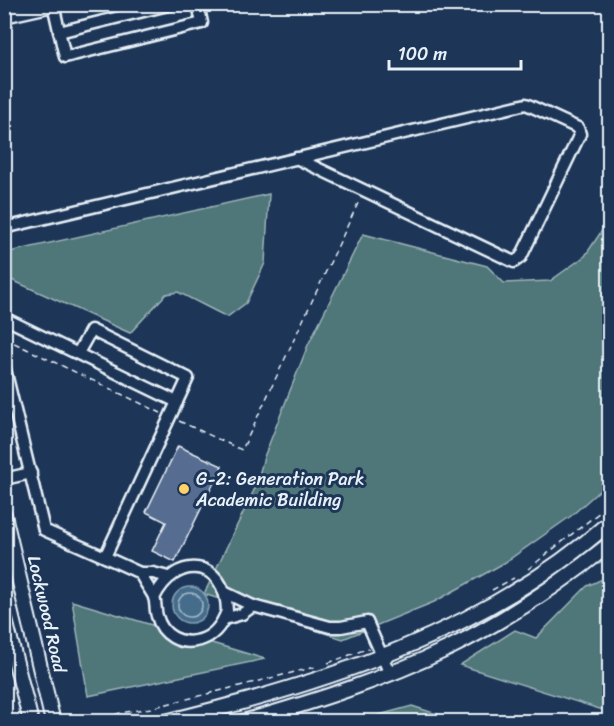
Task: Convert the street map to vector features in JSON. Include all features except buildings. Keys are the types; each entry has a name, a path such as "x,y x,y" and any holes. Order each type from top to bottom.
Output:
{"main road":[{"name":"Lockwood Road","path":"4,515 54,722"},
{"path":"165,722 267,695 382,657 447,629 520,588 590,540 609,522"},
{"path":"243,722 315,701 390,674 450,647 518,609 580,568 609,544"},
{"path":"4,616 31,722"}],"street":[{"path":"4,17 17,9 53,5 65,57 202,23 198,4"},
{"path":"59,32 151,7 170,5"},
{"path":"4,228 296,158 526,104 578,128 580,134 521,257 514,262 296,158"},
{"path":"4,318 177,402"},
{"path":"78,353 91,330 188,378 105,557"},
{"path":"4,364 44,530 140,573 153,573 168,578"},
{"path":"4,479 31,473"},
{"path":"140,573 154,598 160,625 178,640 190,642 206,638 217,630 227,611 224,592 217,578 201,568 183,569 168,578 161,584 154,598"},
{"path":"224,592 253,606 330,627 368,622 390,674"},
{"path":"224,619 242,614 253,606"}],"path":[{"path":"4,341 10,341 242,450 364,190"}],"green space":[{"path":"269,194 265,263 246,303 227,317 178,292 166,294 130,333 5,277 5,253"},
{"path":"609,220 609,482 571,516 504,563 434,602 343,639 204,594 256,486 264,457 308,345 363,234 487,266 504,283 550,281 585,256"},
{"path":"609,576 609,712 460,665 515,630 536,638 587,586"},
{"path":"72,601 265,659 88,696"},
{"path":"412,706 458,721 357,721"}],"water":[{"path":"190,587 203,592 208,605 203,618 190,623 177,618 172,605 177,592"}],"place":[{"name":"G-2: Generation Park Academic Building","path":"184,489"}]}
